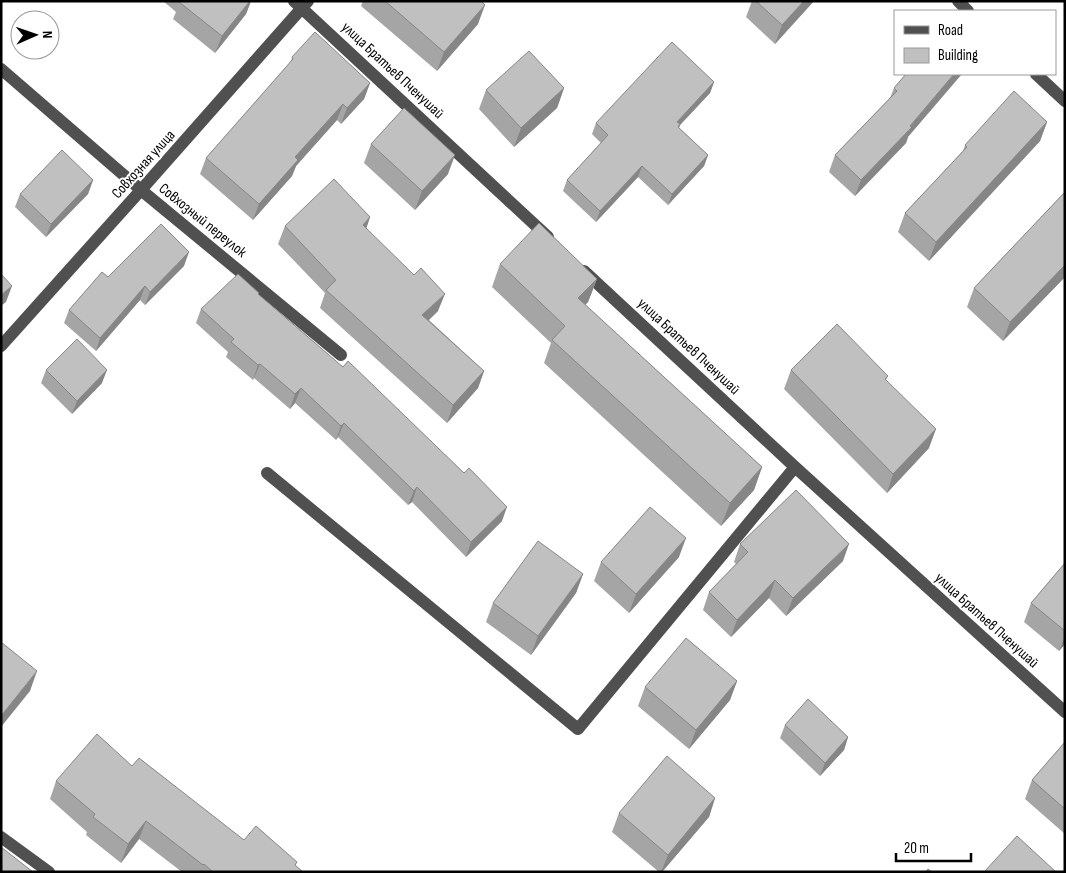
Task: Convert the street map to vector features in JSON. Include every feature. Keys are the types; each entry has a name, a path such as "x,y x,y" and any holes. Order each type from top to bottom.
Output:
{"street":[{"path":"958,1 967,10"},
{"name":"Совхозная улица","path":"1,346 141,190 301,4"},
{"name":"улица Братьев Пченушай","path":"301,4 556,244"},
{"name":"Совхозный переулок","path":"1,68 141,190 341,355"},
{"path":"1037,75 1065,101"},
{"name":"улица Братьев Пченушай","path":"577,264 795,467 1065,712"},
{"path":"266,473 578,729 795,467"},
{"path":"1,837 49,872"}],"building":[{"path":"180,1 250,1 222,36"},
{"path":"385,1 481,1 485,5 444,52"},
{"path":"756,1 804,1 782,25"},
{"path":"315,32 370,83 347,108 343,104 295,157 298,160 259,204 206,158"},
{"path":"672,42 714,82 677,122 680,124 678,127 708,155 672,194 642,166 600,211 567,180 608,135 596,123"},
{"path":"529,51 564,88 521,128 486,90"},
{"path":"905,75 953,75 910,126 912,127 861,180 835,155 897,91 894,88"},
{"path":"1014,91 1047,122 936,242 905,213 967,147 965,145"},
{"path":"404,108 455,155 422,191 371,144"},
{"path":"62,150 93,180 51,224 20,194"},
{"path":"334,179 370,217 363,225 414,275 421,268 445,294 422,315 484,371 453,405 326,290 336,280 285,226"},
{"path":"1065,192 1065,265 1010,322 974,288"},
{"path":"539,223 597,279 578,298 762,467 730,503 552,340 565,326 500,264"},
{"path":"161,224 189,252 150,292 145,286 100,338 69,310 102,272 108,277"},
{"path":"1,274 12,286 1,295"},
{"path":"238,274 258,294 343,367 348,361 464,473 469,468 507,507 471,542 417,487 414,491 344,423 341,426 301,388 295,394 231,342 234,339 201,309"},
{"path":"837,324 888,376 885,379 936,429 893,474 791,370"},
{"path":"77,339 107,370 77,401 46,370"},
{"path":"796,490 849,544 793,598 775,580 737,620 709,592 748,552 740,544"},
{"path":"650,507 686,538 636,594 601,562"},
{"path":"538,541 583,574 538,636 493,603"},
{"path":"1065,563 1065,631 1031,603"},
{"path":"686,638 737,681 696,730 645,687"},
{"path":"1,642 37,671 1,716"},
{"path":"808,699 848,737 825,763 785,725"},
{"path":"97,734 132,766 139,758 244,840 256,826 297,862 295,865 303,872 213,872 146,821 128,844 93,817 95,814 56,781"},
{"path":"1065,742 1065,809 1032,780"},
{"path":"667,756 715,798 668,855 619,813"},
{"path":"1017,836 1056,872 984,872"},
{"path":"1,847 33,872 1,872"}]}
